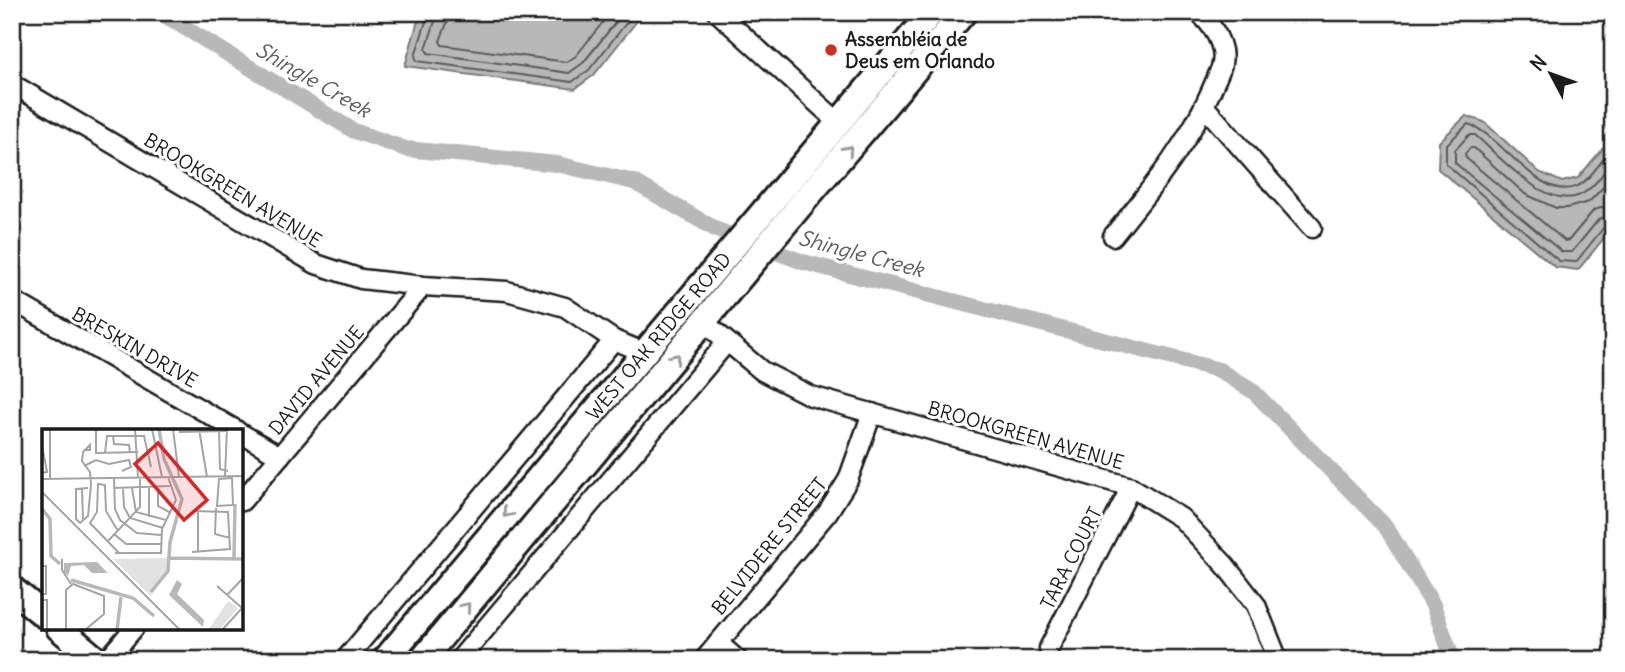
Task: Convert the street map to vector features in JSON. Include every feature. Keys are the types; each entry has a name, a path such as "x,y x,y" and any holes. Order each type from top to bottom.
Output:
{"street":[{"path":"717,12 839,123"},
{"name":"WEST OAK RIDGE ROAD","path":"385,660 932,12"},
{"name":"WEST OAK RIDGE ROAD","path":"422,660 964,12"},
{"path":"1113,236 1172,163 1204,106 1222,63 1220,41 1198,12"},
{"name":"BROOKGREEN AVENUE","path":"12,84 316,264 361,279 507,291 565,307 614,340 643,352"},
{"path":"1204,106 1312,229"},
{"path":"704,322 697,312 746,250 748,229"},
{"name":"DAVID AVENUE","path":"243,500 423,286"},
{"name":"BRESKIN DRIVE","path":"12,300 234,429"},
{"name":"BROOKGREEN AVENUE","path":"704,322 762,371 810,396 1131,487 1181,518 1225,565 1256,606 1278,660"},
{"path":"345,660 614,340"},
{"path":"458,660 727,342"},
{"path":"534,526 543,489 649,366 649,360 643,352"},
{"name":"BELVIDERE STREET","path":"704,660 828,512 849,480 872,413"},
{"path":"243,435 279,456"},
{"name":"TARA COURT","path":"1049,648 1131,487"},
{"path":"12,589 42,613"},
{"path":"61,630 97,660"},
{"path":"107,660 132,630"},
{"path":"718,643 738,660"}],"water":[{"path":"426,12 644,12 594,75 575,89 405,66 419,17"},
{"path":"1466,116 1484,122 1539,172 1562,182 1578,178 1613,136 1613,227 1578,270 1555,267 1438,169 1439,142"}],"waterway":[{"name":"Shingle Creek","path":"159,12 354,131 406,149 557,164 634,182 717,230 803,262 1219,370 1254,392 1386,527 1433,605 1453,660"}],"place":[{"name":"Assembléia de Deus em Orlando","path":"831,50"}]}
